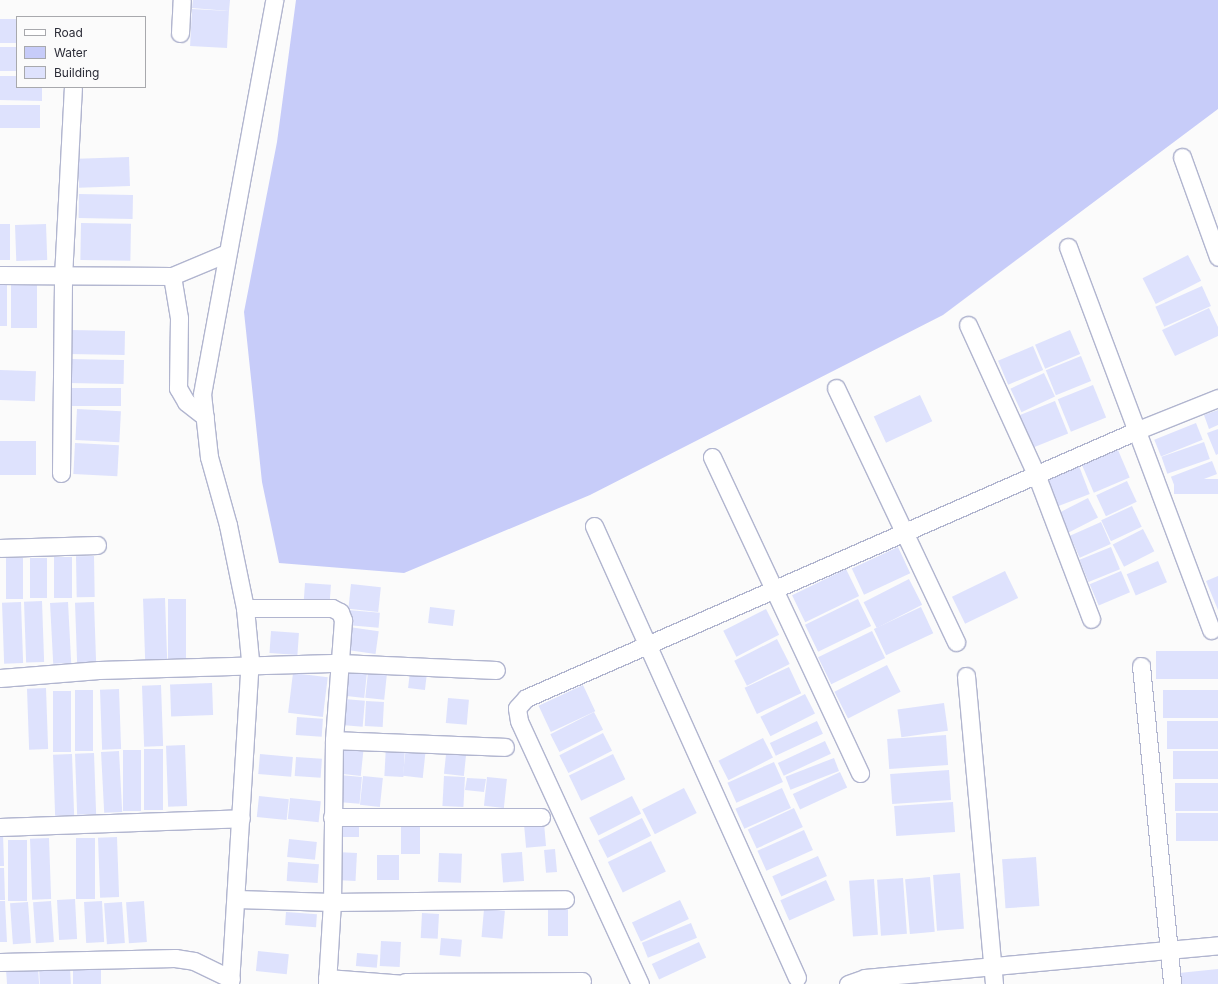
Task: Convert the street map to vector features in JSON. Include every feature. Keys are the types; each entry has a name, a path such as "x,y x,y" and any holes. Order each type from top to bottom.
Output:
{"street":[{"path":"180,33 182,0"},
{"path":"0,962 175,958 194,961 230,981 237,899 250,666 245,608 228,525 209,457 202,394 274,0"},
{"path":"61,473 63,277 73,88"},
{"path":"1182,157 1218,257"},
{"path":"1068,246 1138,430 1211,630"},
{"path":"0,275 63,277 172,276 227,253"},
{"path":"172,276 179,318 178,388 186,402 204,417"},
{"path":"968,325 1036,474 1091,619"},
{"path":"836,388 956,642"},
{"path":"640,984 519,721 517,708 526,698 1036,474 1138,430 1218,398"},
{"path":"712,457 776,589 860,773"},
{"path":"594,526 646,646 797,977"},
{"path":"0,548 97,545"},
{"path":"245,608 332,608 340,612 343,620 334,740 332,902 327,981 405,983 582,981"},
{"path":"0,678 99,670 340,664 496,670"},
{"path":"1141,666 1170,950 1172,984"},
{"path":"966,676 994,976"},
{"path":"334,740 504,747"},
{"path":"332,817 541,817"},
{"path":"0,827 241,818"},
{"path":"237,899 332,902 565,899"},
{"path":"848,984 866,978 994,976 1218,944"}],"water":[{"path":"296,0 1218,0 1218,109 943,315 590,495 404,573 279,563 262,482 244,312 277,142"}],"building":[{"path":"193,0 230,0 229,11 192,8"},
{"path":"192,9 229,11 227,48 190,46"},
{"path":"0,19 16,19 16,43 0,43"},
{"path":"0,47 16,47 16,71 0,71"},
{"path":"0,76 16,76 16,88 42,88 42,101 0,100"},
{"path":"0,105 40,105 40,128 0,128"},
{"path":"129,157 130,186 79,188 78,159"},
{"path":"79,194 133,195 133,219 79,218"},
{"path":"81,223 131,224 130,261 80,260"},
{"path":"0,224 10,224 10,260 0,260"},
{"path":"46,224 47,260 16,261 15,225"},
{"path":"1188,255 1201,281 1156,304 1143,278"},
{"path":"0,282 7,282 7,326 0,326"},
{"path":"11,284 37,284 37,328 11,328"},
{"path":"1202,286 1211,306 1164,327 1155,307"},
{"path":"1209,308 1218,327 1218,336 1175,356 1162,330"},
{"path":"70,330 125,331 125,355 70,354"},
{"path":"1070,330 1080,354 1045,369 1035,345"},
{"path":"1033,346 1043,370 1008,385 998,361"},
{"path":"1081,356 1091,381 1056,395 1046,370"},
{"path":"69,359 124,360 124,384 69,383"},
{"path":"0,370 36,371 35,401 0,400"},
{"path":"1044,373 1055,397 1021,412 1010,389"},
{"path":"1093,385 1106,417 1071,432 1058,399"},
{"path":"70,388 121,388 121,406 70,406"},
{"path":"920,395 932,421 886,443 874,417"},
{"path":"1055,401 1068,433 1032,448 1019,416"},
{"path":"77,409 121,411 119,442 75,440"},
{"path":"1218,410 1218,425 1209,429 1204,415"},
{"path":"1196,423 1203,440 1161,457 1154,440"},
{"path":"1218,429 1218,454 1216,455 1207,433"},
{"path":"0,441 36,441 36,475 0,475"},
{"path":"1204,442 1210,459 1167,474 1161,457"},
{"path":"75,443 119,445 117,476 73,474"},
{"path":"1118,450 1130,478 1094,493 1082,465"},
{"path":"1212,461 1217,474 1176,490 1171,477"},
{"path":"1079,466 1090,494 1053,508 1043,480"},
{"path":"1174,479 1218,479 1218,494 1174,494"},
{"path":"1127,481 1137,502 1106,516 1096,495"},
{"path":"1088,498 1098,518 1068,533 1058,513"},
{"path":"1132,506 1142,527 1111,541 1101,520"},
{"path":"1101,522 1111,544 1080,558 1070,536"},
{"path":"1143,529 1154,551 1124,567 1113,544"},
{"path":"898,547 910,573 864,595 852,569"},
{"path":"1111,547 1120,569 1088,582 1079,560"},
{"path":"76,556 94,556 95,597 77,597"},
{"path":"54,557 72,557 72,598 54,598"},
{"path":"6,558 23,558 23,599 6,599"},
{"path":"30,558 47,558 47,598 30,598"},
{"path":"1158,561 1167,582 1136,595 1127,574"},
{"path":"846,569 859,596 805,622 792,595"},
{"path":"1005,571 1018,598 965,624 952,597"},
{"path":"1121,571 1130,592 1099,605 1090,584"},
{"path":"1218,576 1218,610 1206,581"},
{"path":"909,579 922,605 877,628 864,602"},
{"path":"305,583 331,585 330,603 304,601"},
{"path":"351,584 381,587 378,612 348,609"},
{"path":"165,598 167,660 145,661 143,599"},
{"path":"168,599 186,599 186,660 168,660"},
{"path":"858,599 871,626 818,652 805,625"},
{"path":"42,601 44,662 26,663 24,602"},
{"path":"21,602 23,663 4,664 2,603"},
{"path":"68,602 71,663 53,664 50,603"},
{"path":"94,602 96,662 77,663 75,603"},
{"path":"430,607 455,610 453,626 428,623"},
{"path":"921,607 933,633 886,655 874,629"},
{"path":"766,609 779,635 736,657 723,631"},
{"path":"348,610 380,613 379,628 347,625"},
{"path":"349,627 379,631 376,654 346,650"},
{"path":"271,631 299,633 297,655 269,653"},
{"path":"872,631 885,658 831,684 818,657"},
{"path":"777,639 790,664 747,686 734,661"},
{"path":"1156,651 1218,651 1218,679 1156,679"},
{"path":"887,665 901,692 848,719 834,692"},
{"path":"789,667 801,693 757,714 745,688"},
{"path":"347,671 367,673 364,698 344,696"},
{"path":"368,672 387,674 384,700 365,698"},
{"path":"410,672 427,674 425,690 408,688"},
{"path":"293,673 328,677 323,717 288,713"},
{"path":"212,683 213,715 171,716 170,684"},
{"path":"161,685 163,746 144,747 142,686"},
{"path":"583,685 595,711 551,732 539,706"},
{"path":"46,688 48,749 29,750 27,689"},
{"path":"119,689 121,749 102,750 100,690"},
{"path":"75,690 93,690 93,751 75,751"},
{"path":"1163,690 1218,690 1218,718 1163,718"},
{"path":"53,691 71,691 71,752 53,752"},
{"path":"805,694 815,714 770,736 760,717"},
{"path":"448,698 469,700 467,725 446,723"},
{"path":"344,699 365,701 363,727 342,725"},
{"path":"366,701 384,702 383,727 365,726"},
{"path":"944,703 948,731 901,737 897,710"},
{"path":"594,712 603,730 559,752 550,734"},
{"path":"297,717 323,719 322,737 296,735"},
{"path":"817,721 823,734 776,756 770,743"},
{"path":"1167,721 1218,721 1218,749 1167,749"},
{"path":"603,733 612,751 568,773 559,755"},
{"path":"946,735 948,765 889,769 887,739"},
{"path":"763,738 773,758 728,780 718,761"},
{"path":"825,741 831,754 784,776 778,763"},
{"path":"344,744 364,746 361,776 341,774"},
{"path":"185,745 187,806 168,807 166,746"},
{"path":"386,745 405,746 403,777 384,776"},
{"path":"447,745 467,747 464,776 444,774"},
{"path":"406,746 426,748 423,778 403,776"},
{"path":"144,749 163,749 163,810 144,810"},
{"path":"123,750 141,750 141,811 123,811"},
{"path":"119,751 122,812 104,813 101,752"},
{"path":"1173,751 1218,751 1218,779 1173,779"},
{"path":"94,753 96,814 77,815 75,754"},
{"path":"72,754 74,815 55,816 53,755"},
{"path":"260,754 293,757 291,777 258,774"},
{"path":"613,754 625,779 581,801 569,775"},
{"path":"296,757 322,759 321,778 295,776"},
{"path":"834,758 839,771 790,790 785,777"},
{"path":"774,762 783,782 736,803 727,783"},
{"path":"949,770 951,800 892,804 890,774"},
{"path":"840,772 847,787 800,809 793,794"},
{"path":"340,775 362,777 360,804 338,802"},
{"path":"363,776 383,778 380,807 360,805"},
{"path":"444,776 465,777 463,807 442,806"},
{"path":"487,777 507,779 504,808 484,806"},
{"path":"467,778 486,779 484,792 465,790"},
{"path":"1175,783 1218,783 1218,811 1175,811"},
{"path":"684,788 697,813 655,834 642,809"},
{"path":"782,788 791,808 744,829 735,809"},
{"path":"259,796 289,799 287,820 257,817"},
{"path":"632,796 641,814 598,836 589,818"},
{"path":"290,798 321,801 319,822 288,819"},
{"path":"953,802 955,832 896,836 894,806"},
{"path":"794,808 803,827 757,849 748,830"},
{"path":"1176,813 1218,813 1218,841 1176,841"},
{"path":"642,818 651,836 607,858 598,840"},
{"path":"342,823 359,823 359,837 342,837"},
{"path":"544,823 546,846 526,848 524,825"},
{"path":"401,824 420,824 420,854 401,854"},
{"path":"804,830 813,850 766,871 757,851"},
{"path":"3,834 4,866 0,866 0,835"},
{"path":"117,837 119,897 100,898 98,838"},
{"path":"49,838 51,899 32,900 30,839"},
{"path":"76,838 95,838 95,899 76,899"},
{"path":"289,839 317,842 315,860 287,857"},
{"path":"8,840 27,840 27,901 8,901"},
{"path":"651,841 666,872 623,893 608,862"},
{"path":"555,849 557,872 546,873 544,850"},
{"path":"336,852 357,853 356,881 335,880"},
{"path":"522,852 524,881 503,882 501,853"},
{"path":"439,853 462,854 461,883 438,882"},
{"path":"377,855 399,855 399,880 377,880"},
{"path":"818,856 827,876 781,896 772,876"},
{"path":"1036,857 1039,906 1006,908 1002,859"},
{"path":"288,862 319,864 318,883 287,881"},
{"path":"0,868 4,868 5,900 0,900"},
{"path":"960,873 964,929 937,931 933,875"},
{"path":"930,877 935,932 910,934 905,879"},
{"path":"903,878 907,934 881,936 877,880"},
{"path":"874,879 878,935 853,937 849,881"},
{"path":"826,880 835,900 789,920 780,900"},
{"path":"75,899 77,939 59,940 57,900"},
{"path":"680,900 689,919 641,941 632,922"},
{"path":"0,901 5,901 7,942 0,942"},
{"path":"51,901 54,942 36,943 33,902"},
{"path":"102,901 104,942 86,943 84,902"},
{"path":"144,901 147,942 129,943 126,902"},
{"path":"28,902 31,943 13,944 10,903"},
{"path":"122,902 125,943 107,944 104,903"},
{"path":"484,909 505,911 502,939 482,937"},
{"path":"548,909 568,909 568,936 548,936"},
{"path":"286,912 317,914 316,927 285,925"},
{"path":"422,913 439,914 438,939 421,938"},
{"path":"691,923 697,938 648,958 642,943"},
{"path":"441,938 462,940 460,957 440,955"},
{"path":"381,941 401,942 400,967 380,966"},
{"path":"699,942 706,957 659,979 652,964"},
{"path":"258,951 289,954 287,974 256,971"},
{"path":"357,953 378,955 377,968 356,966"},
{"path":"70,967 71,984 40,984 39,969"},
{"path":"38,968 39,984 7,984 6,970"},
{"path":"73,969 101,969 101,984 73,984"},
{"path":"1218,969 1218,984 1180,984 1179,973"}]}
